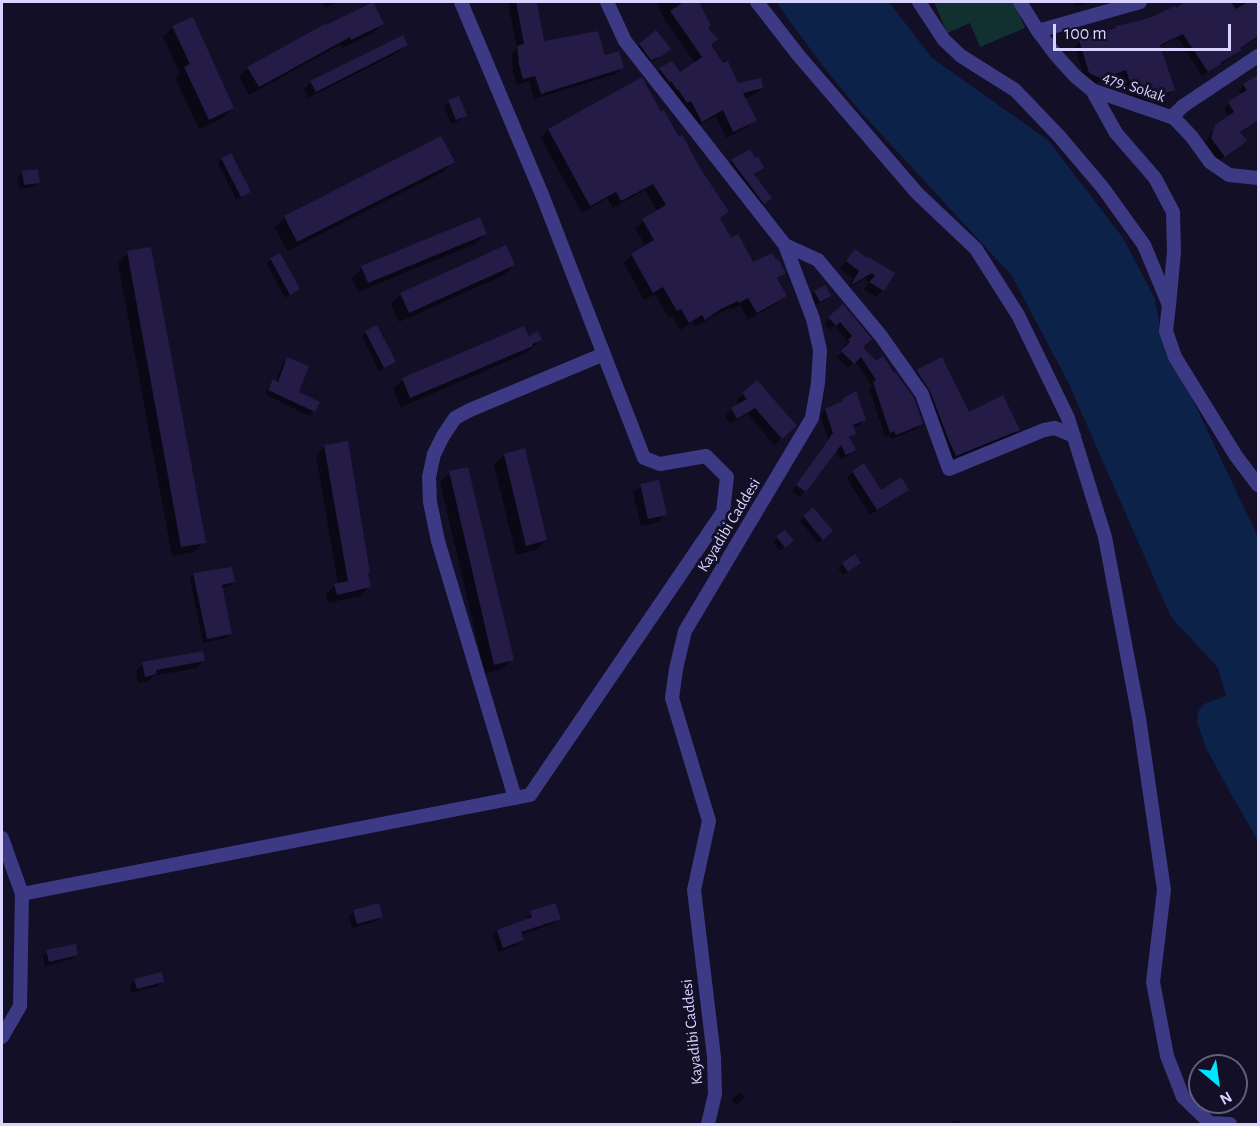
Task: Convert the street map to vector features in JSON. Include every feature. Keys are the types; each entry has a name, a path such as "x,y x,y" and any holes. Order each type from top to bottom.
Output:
{"street":[{"path":"22,894 530,795 723,512 727,477 706,456 660,464 644,458 543,197 461,2"},
{"name":"Kayadibi Caddesi","path":"607,2 625,41 785,245 813,319 820,350 812,418 685,631 676,669 672,698 710,821 694,890 714,1057 715,1094 708,1125"},
{"path":"757,2 799,56 917,193 976,249 1018,315 1068,418 1105,537 1139,718 1164,890 1153,982 1167,1056 1183,1097 1210,1123 1230,1125"},
{"path":"919,2 944,40 961,56 1015,90 1059,136 1103,188 1144,245 1169,305"},
{"name":"479. Sokak","path":"1020,2 1038,31 1075,76 1092,90 1174,118 1183,106 1258,56"},
{"path":"1038,31 1140,2"},
{"path":"1092,90 1116,133 1155,178 1173,212 1174,252 1166,331 1175,357 1236,456 1258,485"},
{"path":"1174,118 1192,137 1210,162 1229,175 1258,178"},
{"path":"785,245 818,260 881,336 922,394 949,469 1044,430 1055,428 1074,436"},
{"path":"515,798 438,541 430,502 431,465 442,436 455,418 604,354"},
{"path":"2,838 22,894 20,1006 2,1037"}],"green space":[{"path":"934,2 1014,2 1025,28 980,47 970,23 947,33"}],"water":[{"path":"776,2 889,2 932,58 1048,140 1123,238 1155,299 1161,333 1258,537 1258,841 1206,748 1197,722 1198,712 1204,704 1226,696 1218,668 1171,617 1069,384 1012,276 859,110 822,65"}],"building":[{"path":"373,2 384,24 351,40 350,37 259,87 247,67 325,24"},
{"path":"516,2 537,2 544,41 598,31 605,55 619,51 624,68 541,94 535,76 523,79 518,61 517,46 524,44"},
{"path":"684,2 699,2 711,26 708,28 718,39 711,45 723,63 728,61 738,83 761,78 763,88 743,93 757,121 733,132 723,110 702,122 691,101 687,103 659,68 672,61 680,72 702,57 670,11"},
{"path":"1185,2 1231,2 1236,9 1248,2 1258,2 1258,36 1240,48 1242,50 1208,72 1183,34 1160,45 1175,90 1154,97 1133,92 1126,70 1102,79 1089,73 1079,40 1116,28 1115,26 1156,15 1175,6 1176,8"},
{"path":"193,17 234,108 209,120 184,67 190,64 172,26"},
{"path":"656,30 671,49 651,60 639,44"},
{"path":"403,35 408,45 316,92 310,81"},
{"path":"1258,75 1258,121 1240,132 1247,141 1225,157 1211,138 1215,125 1234,112 1228,102 1247,90 1243,84"},
{"path":"642,77 661,112 664,110 679,137 682,135 700,168 729,212 720,218 731,238 738,234 753,262 772,253 776,260 778,259 786,273 777,278 787,296 757,313 748,298 721,309 705,320 702,315 689,323 681,309 677,311 663,287 653,293 631,254 654,240 642,219 666,205 653,184 621,201 616,192 590,206 548,129"},
{"path":"459,96 467,116 456,120 448,100"},
{"path":"441,136 455,162 297,242 284,216"},
{"path":"750,149 755,158 758,156 764,168 754,174 772,198 764,204 731,160"},
{"path":"231,153 251,192 241,197 221,158"},
{"path":"38,169 40,183 24,185 22,171"},
{"path":"480,217 487,234 368,283 361,266"},
{"path":"506,245 515,265 409,313 400,293"},
{"path":"151,247 206,543 181,547 127,251"},
{"path":"855,249 895,273 884,291 869,282 875,276 872,273 851,285 859,271 846,261"},
{"path":"280,253 300,289 290,295 270,258"},
{"path":"825,285 831,296 820,302 814,291"},
{"path":"843,304 872,339 863,347 876,361 883,356 914,398 923,424 896,435 894,431 890,433 873,382 876,380 861,357 854,364 841,351 850,342 848,340 852,336 840,322 836,326 828,317"},
{"path":"377,325 396,362 384,368 365,331"},
{"path":"524,326 529,336 538,331 542,340 532,344 533,346 410,398 402,378"},
{"path":"287,357 309,366 299,392 320,402 315,412 268,390 273,379 278,382"},
{"path":"942,357 969,412 1003,395 1020,430 956,456 930,391 916,370"},
{"path":"757,380 797,426 782,439 755,408 737,419 731,408 747,399 742,393"},
{"path":"856,391 866,420 853,425 856,434 849,437 856,450 846,455 841,445 806,492 796,485 833,433 825,409 843,401 842,399"},
{"path":"348,441 371,587 337,595 334,584 348,581 324,445"},
{"path":"525,448 547,540 526,546 504,454"},
{"path":"864,463 881,490 901,477 909,490 877,510 852,471"},
{"path":"468,467 514,660 494,665 449,471"},
{"path":"659,480 667,515 648,519 640,484"},
{"path":"813,507 833,531 823,540 803,516"},
{"path":"785,530 794,541 785,548 776,536"},
{"path":"855,554 861,563 848,572 842,563"},
{"path":"232,567 235,582 222,585 232,634 207,639 193,573"},
{"path":"203,651 205,661 156,670 157,674 145,677 142,662"},
{"path":"379,903 383,917 357,924 353,910"},
{"path":"555,903 561,919 521,932 524,940 503,948 497,930 532,917 530,911"},
{"path":"76,944 78,955 49,962 46,950"},
{"path":"162,972 164,982 137,989 134,979"}]}
